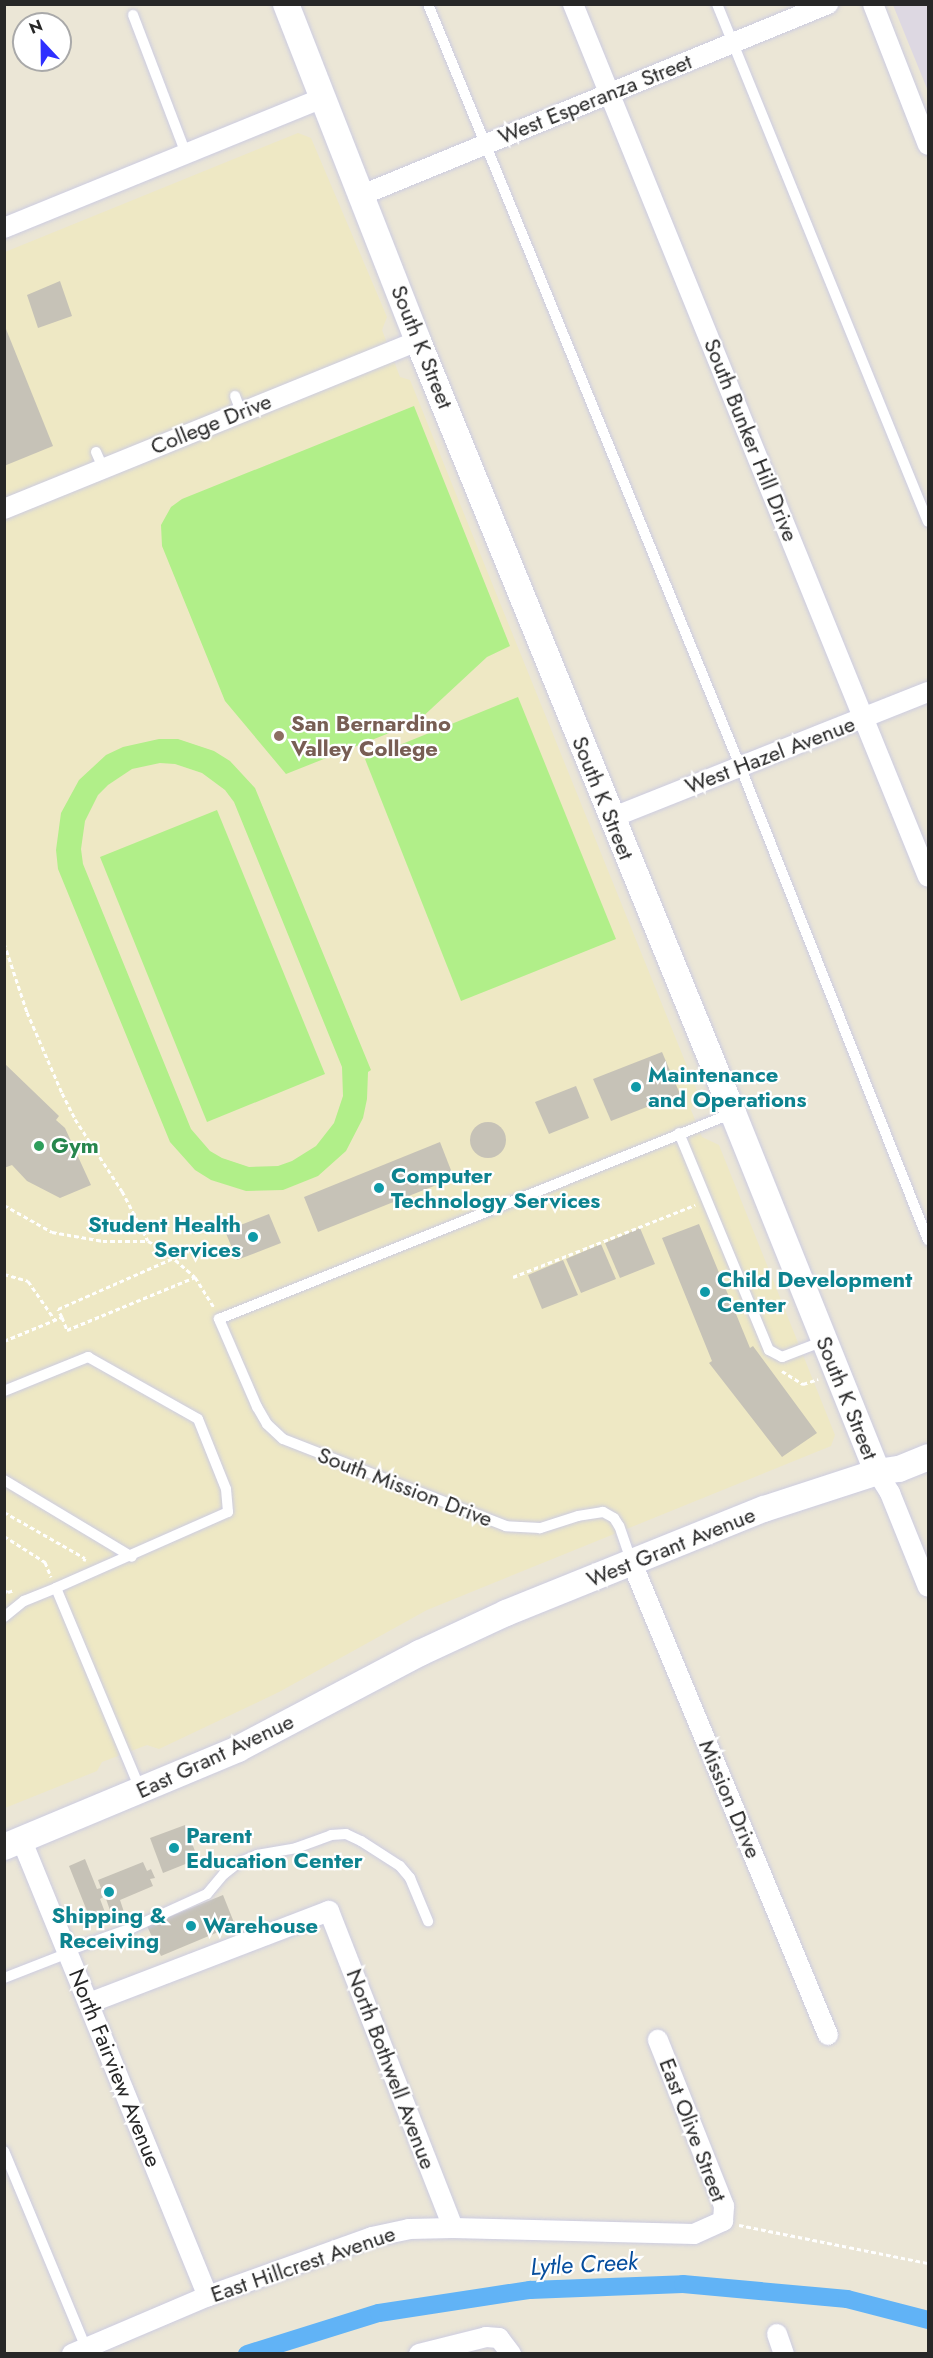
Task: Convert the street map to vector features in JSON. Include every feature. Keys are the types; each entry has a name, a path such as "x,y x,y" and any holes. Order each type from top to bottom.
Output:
{"street":[{"name":"South K Street","path":"286,4 418,341 611,818 733,1113 877,1472 890,1493 928,1587"},
{"name":"South Bunker Hill Drive","path":"573,4 928,877"},
{"name":"West Esperanza Street","path":"362,195 828,4"},
{"path":"873,4 928,145"},
{"path":"4,228 323,98"},
{"name":"College Drive","path":"4,508 100,460 238,404 418,341"},
{"name":"West Hazel Avenue","path":"611,818 928,692"},
{"name":"West Grant Avenue","path":"420,1653 506,1613 764,1509 877,1472 899,1469 928,1457"},
{"name":"Mission Drive","path":"632,1563 828,2035"},
{"name":"East Grant Avenue","path":"13,1844 256,1740 420,1653"},
{"name":"North Fairview Avenue","path":"13,1844 68,1952 208,2296"},
{"name":"North Bothwell Avenue","path":"89,2003 329,1911 453,2228"},
{"name":"East Olive Street","path":"658,2040 723,2206 723,2222"},
{"name":"East Hillcrest Avenue","path":"79,2351 208,2296 372,2237 409,2229 694,2234 723,2222"},
{"path":"777,2334 784,2354"},
{"path":"419,2354 486,2337 499,2338 511,2354"}],"lane":[{"path":"428,4 740,766 928,1240"},
{"path":"717,4 928,522"},
{"path":"133,15 186,154"},
{"path":"219,1319 733,1113"},
{"path":"679,1134 769,1350 782,1357 825,1340"},
{"name":"South Mission Drive","path":"219,1319 257,1407 267,1425 283,1439 506,1526 540,1528 578,1516 603,1512 614,1518 619,1526 632,1563"},
{"path":"4,1391 88,1357 198,1419 226,1488 228,1512 132,1557 24,1601 4,1617"},
{"path":"4,1480 132,1557"},
{"path":"56,1588 141,1791"},
{"path":"4,1978 132,1928 207,1894 224,1874 238,1863 257,1854 296,1848 331,1835 346,1834 400,1866 410,1878 428,1921"},
{"path":"4,2151 79,2351"}],"path":[{"path":"4,943 27,1012 62,1094 75,1119 122,1191 148,1241"},
{"path":"513,1278 694,1204 699,1215"},
{"path":"4,1205 52,1232 103,1240 148,1241 176,1257 195,1277 219,1319"},
{"path":"176,1257 58,1309 67,1330 195,1277"},
{"path":"4,1274 28,1281 55,1320"},
{"path":"4,1341 62,1317"},
{"path":"777,1368 803,1384 818,1378"},
{"path":"4,1512 85,1558 75,1565"},
{"path":"4,1536 45,1562 56,1588"},
{"path":"39,1579 58,1572"},
{"path":"4,1590 8,1592 18,1588"},
{"path":"723,2222 928,2263"}],"shaded area":[{"path":"893,5 928,5 928,91"},
{"name":"San Bernardino Valley College","path":"298,133 311,138 387,317 382,330 400,377 410,380 697,1091 691,1110 702,1137 719,1145 835,1435 831,1446 427,1610 279,1692 159,1749 147,1745 102,1762 97,1771 5,1808 5,252"}],"green space":[{"path":"414,406 510,646 487,657 417,722 286,774 225,701 162,546 161,525 171,507 182,499"},
{"path":"518,697 616,939 461,1001 365,759"},
{"path":"159,739 178,739 214,751 230,761 255,788 371,1070 368,1072 367,1099 363,1118 346,1151 318,1176 283,1190 246,1191 211,1180 195,1170 170,1142 58,869 56,850 61,813 79,780 106,755 123,747","holes":["160,763 175,764 202,773 225,790 234,802 342,1067 343,1096 334,1123 316,1146 292,1161 278,1166 249,1167 222,1158 210,1151 191,1129 83,864 81,849 85,821 98,795 108,785 132,769"]},
{"path":"217,810 325,1074 207,1122 100,857"}],"building":[{"path":"60,281 72,316 38,328 27,295"},
{"path":"4,324 53,446 4,466"},
{"name":"Maintenance and Operations","path":"662,1052 680,1094 611,1121 593,1079"},
{"name":"Gym","path":"4,1063 59,1116 56,1120 65,1128 91,1185 60,1198 27,1181 12,1165 4,1168"},
{"path":"576,1086 589,1118 549,1134 535,1102"},
{"path":"488,1122 501,1127 506,1140 501,1153 488,1158 475,1153 470,1140 475,1127"},
{"name":"Computer Technology Services","path":"440,1142 454,1178 318,1232 304,1197"},
{"name":"Student Health Services","path":"269,1214 281,1243 237,1260 225,1231"},
{"name":"Child Development Center","path":"699,1224 750,1348 753,1346 817,1433 782,1457 709,1363 712,1361 662,1238"},
{"path":"640,1228 655,1264 620,1278 605,1243"},
{"path":"601,1244 616,1279 581,1293 566,1259"},
{"path":"563,1260 578,1295 542,1309 528,1275"},
{"name":"Parent Education Center","path":"185,1825 198,1859 163,1873 150,1838"},
{"name":"Shipping & Receiving","path":"85,1859 97,1889 101,1888 98,1880 143,1862 147,1871 151,1869 155,1878 150,1879 153,1886 120,1900 124,1912 112,1916 105,1896 100,1899 106,1915 91,1921 69,1866"},
{"name":"Warehouse","path":"223,1895 235,1925 161,1956 147,1926"}],"waterway":[{"name":"Lytle Creek","path":"247,2354 379,2313 530,2290 683,2284 847,2299 928,2320"}],"place":[{"name":"San Bernardino Valley College","path":"279,736"},
{"name":"Maintenance and Operations","path":"636,1087"},
{"name":"Gym","path":"39,1146"},
{"name":"Computer Technology Services","path":"379,1188"},
{"name":"Student Health Services","path":"253,1237"},
{"name":"Child Development Center","path":"705,1292"},
{"name":"Parent Education Center","path":"174,1848"},
{"name":"Shipping & Receiving","path":"109,1892"},
{"name":"Warehouse","path":"191,1926"}]}
